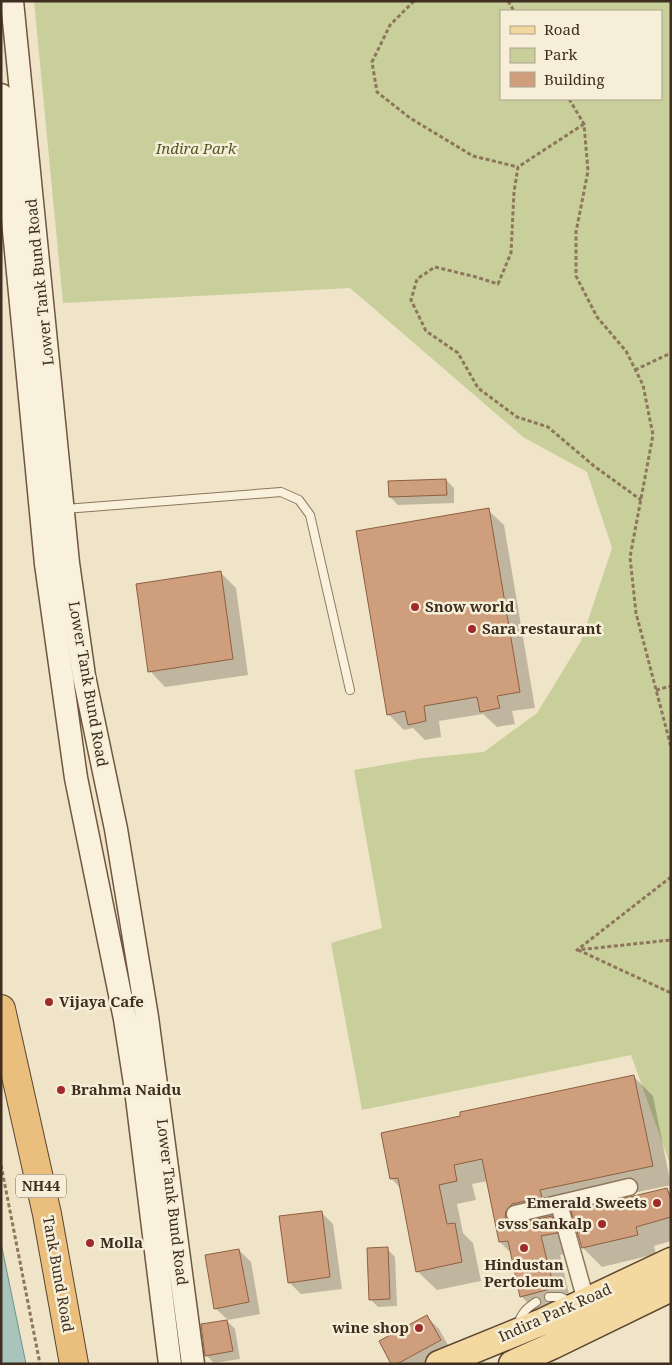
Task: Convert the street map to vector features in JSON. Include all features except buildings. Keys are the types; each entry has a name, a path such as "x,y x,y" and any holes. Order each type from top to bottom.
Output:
{"highway":[{"name":"Tank Bund Road","path":"1,1009 47,1214 74,1364"},
{"name":"NH44","path":"1,1091 29,1218 56,1364"}],"main road":[{"name":"Lower Tank Bund Road","path":"12,1 68,563 84,676 116,829 147,1017 193,1364"},
{"name":"Lower Tank Bund Road","path":"1,95 46,564 76,778 125,1019 170,1364"},
{"name":"Indira Park Road","path":"439,1364 542,1322 671,1261"},
{"name":"Indira Park Road","path":"528,1360 671,1288"}],"street":[{"path":"515,1214 629,1187"},
{"path":"559,1204 581,1303"}],"lane":[{"path":"64,509 281,492 299,500 310,515 350,690"},
{"path":"550,1297 560,1297 581,1303"},
{"path":"516,1331 520,1317 526,1309 536,1302"}],"path":[{"path":"414,1 390,25 372,62 377,92 410,118 473,156 518,167 584,124"},
{"path":"570,100 584,124 588,171 576,232 576,276 597,317 626,351 643,386 653,435 630,557 636,612 671,747"},
{"path":"518,167 514,192 511,253 498,284 435,267 417,279 411,300 426,331 458,354 478,388 517,417 548,426 594,466 641,500"},
{"path":"635,370 671,353"},
{"path":"656,690 671,686"},
{"path":"577,950 671,878"},
{"path":"577,950 671,940"},
{"path":"577,950 671,993"},
{"path":"1,1165 40,1364"}],"green space":[{"name":"Indira Park","path":"34,1 671,1 671,1167 631,1055 362,1110 331,943 382,928 354,770 423,758 484,752 537,713 581,641 612,548 587,472 523,437 350,288 63,303"}],"water":[{"path":"1,1243 26,1364 1,1364"}],"place":[{"name":"Snow world","path":"415,607"},
{"name":"Sara restaurant","path":"472,629"},
{"name":"Vijaya Cafe","path":"49,1002"},
{"name":"Brahma Naidu","path":"61,1090"},
{"name":"Emerald Sweets","path":"657,1203"},
{"name":"svss sankalp","path":"602,1224"},
{"name":"Molla","path":"90,1243"},
{"name":"Hindustan Pertoleum","path":"524,1248"},
{"name":"wine shop","path":"419,1328"}]}
